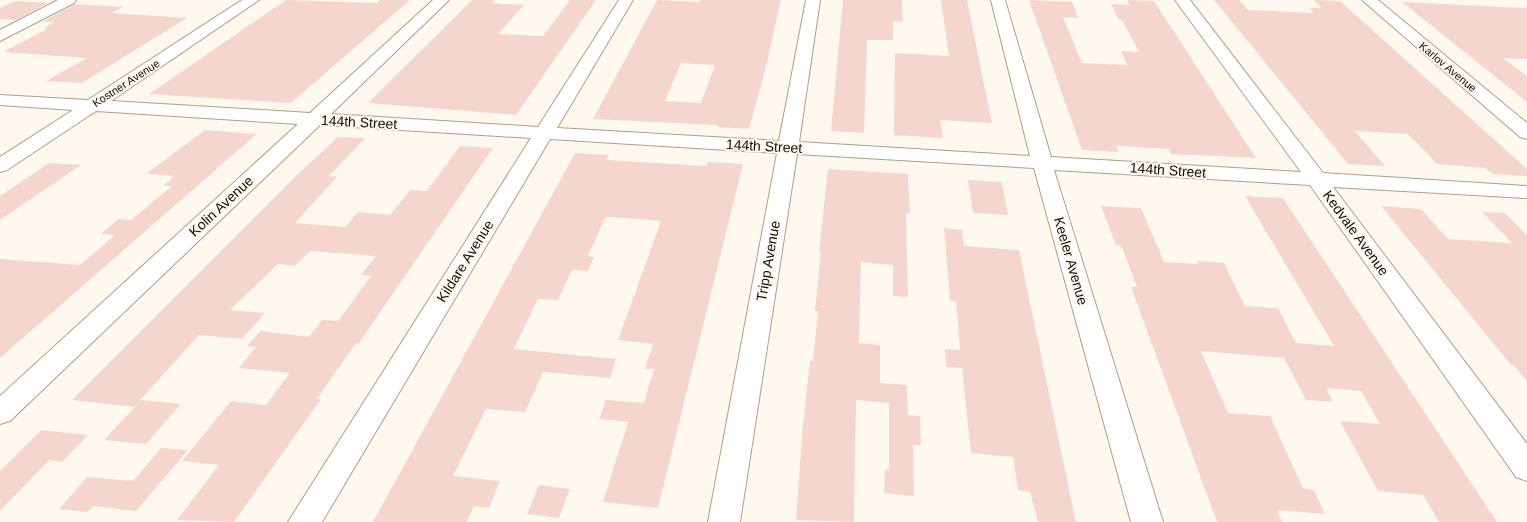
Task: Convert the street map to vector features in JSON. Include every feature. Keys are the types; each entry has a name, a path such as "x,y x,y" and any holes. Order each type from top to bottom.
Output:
{"street":[{"path":"0,36 69,0"},
{"name":"Kostner Avenue","path":"0,166 252,0"},
{"name":"Kolin Avenue","path":"0,413 442,0"},
{"name":"Kildare Avenue","path":"304,522 626,0"},
{"name":"Tripp Avenue","path":"724,522 813,0"},
{"name":"Keeler Avenue","path":"998,0 1042,162 1147,522"},
{"name":"Kedvale Avenue","path":"1182,0 1317,180 1527,468"},
{"name":"Karlov Avenue","path":"1369,0 1527,133"},
{"name":"144th Street","path":"0,100 1527,192"}],"building":[{"path":"286,0 377,3 380,0 410,0 291,103 149,94"},
{"path":"472,0 495,0 492,3 524,5 498,34 543,36 570,0 596,0 516,115 368,103"},
{"path":"657,0 700,2 700,0 781,0 765,71 749,129 717,127 717,125 593,119","holes":["681,63 715,65 701,103 665,101"]},
{"path":"843,0 902,0 903,22 893,21 893,40 867,40 864,133 831,131"},
{"path":"941,0 967,0 992,123 940,120 943,138 894,135 895,53 949,56"},
{"path":"1029,0 1072,2 1078,18 1063,17 1082,63 1127,65 1121,51 1139,52 1111,4 1130,5 1127,0 1154,1 1256,158 1171,154 1169,149 1116,146 1118,152 1082,150"},
{"path":"1214,0 1239,0 1248,10 1314,13 1309,8 1322,8 1314,0 1340,1 1527,169 1527,176 1493,174 1485,168 1437,164 1408,134 1355,131 1385,166 1348,164"},
{"path":"15,1 48,3 16,20 0,19 0,8"},
{"path":"1402,2 1527,8 1527,59 1503,58 1527,76 1527,102"},
{"path":"75,4 123,7 111,13 187,18 82,83 46,81 87,58 3,52 47,29 44,28 55,22 42,22"},
{"path":"205,130 257,134 0,358 0,259 80,265 115,235 101,234 118,219 131,220 172,186 163,186 174,176 146,174"},
{"path":"338,137 365,138 329,176 337,177 295,223 345,227 358,212 390,215 410,190 427,191 460,146 493,148 359,343 356,343 317,399 321,399 234,522 177,520 219,465 182,461 231,401 266,405 290,373 239,368 256,347 247,346 261,331 309,337 322,320 338,321 371,276 361,275 376,256 310,251 295,266 278,264 230,310 265,313 242,339 199,335 134,407 72,400 300,172"},
{"path":"575,153 609,155 606,160 706,166 708,162 743,164 658,508 603,502 628,422 599,419 606,400 644,403 654,369 645,369 653,344 618,340 661,221 611,217 605,218 588,256 594,257 588,271 572,270 558,300 538,299 514,349 616,359 610,378 543,372 525,412 486,409 453,476 500,481 489,508 474,506 467,522 373,522"},
{"path":"49,163 81,165 0,220 0,196"},
{"path":"828,169 908,174 910,213 906,213 908,297 893,296 893,265 861,262 859,343 880,345 880,383 907,385 908,415 920,416 921,445 913,445 914,496 884,493 885,469 889,470 889,403 856,400 854,522 796,520 803,424 810,361 813,361 818,311 815,311 821,251 819,251"},
{"path":"968,180 1002,182 1008,215 973,213"},
{"path":"1245,196 1283,198 1497,522 1439,522 1423,495 1378,491 1340,421 1380,424 1361,391 1326,388 1333,402 1306,400 1284,358 1201,351 1228,413 1270,416 1303,488 1314,490 1325,514 1277,510 1282,522 1217,522 1131,287 1137,287 1121,245 1116,245 1101,206 1141,208 1164,262 1198,264 1197,261 1224,263 1245,306 1278,308 1296,343 1334,346"},
{"path":"1381,206 1421,209 1448,239 1512,243 1482,212 1505,213 1527,235 1527,381 1511,365"},
{"path":"944,228 962,230 964,246 1019,250 1076,522 1038,522 1030,492 1018,490 1013,457 971,453 962,368 946,367 945,349 960,350 956,301 950,301"},
{"path":"141,400 181,404 146,444 104,440"},
{"path":"41,430 88,435 62,462 49,460 0,511 0,471"},
{"path":"161,448 188,450 136,511 93,506 88,512 59,509 87,477 133,481"},
{"path":"539,485 570,489 559,518 527,514"}]}
